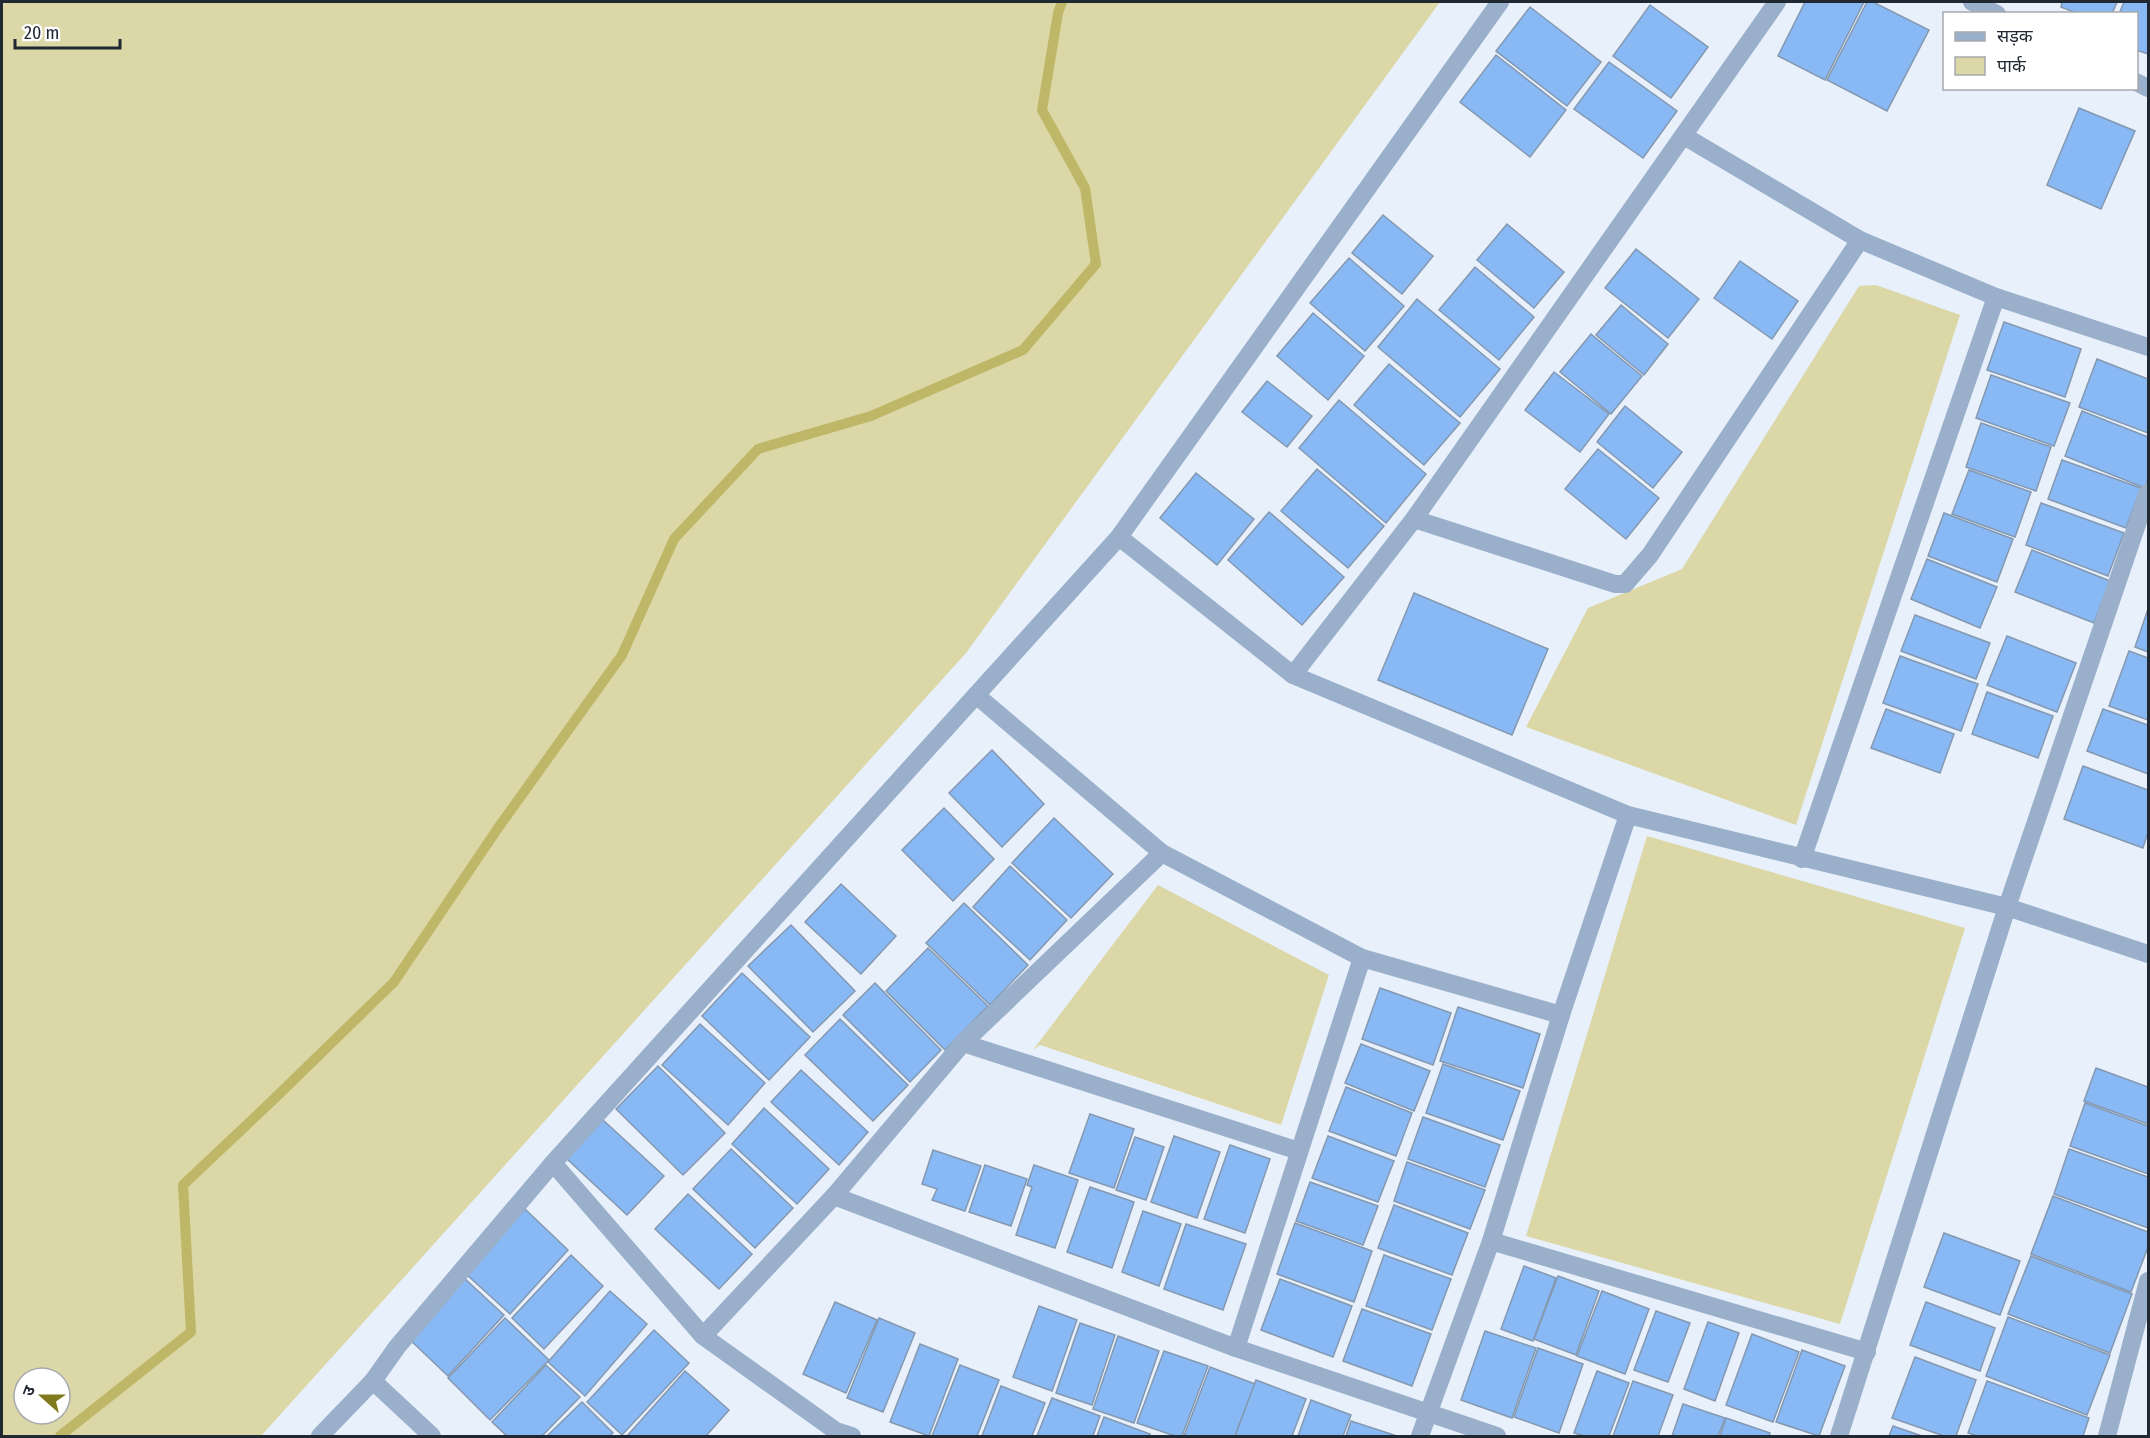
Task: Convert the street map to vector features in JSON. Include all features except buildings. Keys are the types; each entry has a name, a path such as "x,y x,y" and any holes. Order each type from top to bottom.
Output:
{"street":[{"path":"320,1437 373,1381 397,1347 553,1163 1119,537 1500,2"},
{"path":"1293,675 1413,519 1777,2"},
{"path":"1972,2 1993,12"},
{"path":"1684,136 1860,240 1996,297 2148,348"},
{"path":"1413,519 1615,584 1625,584 1650,555 1860,240"},
{"path":"1802,859 1996,297"},
{"path":"1839,1437 2007,907 2148,492"},
{"path":"1119,537 1293,675 1628,815 2007,907 2148,954"},
{"path":"976,695 1162,853 1362,958 1560,1016"},
{"path":"1420,1437 1491,1240 1560,1016 1628,815"},
{"path":"703,1336 834,1196 963,1043 1162,853"},
{"path":"1236,1348 1362,958"},
{"path":"963,1043 1299,1151"},
{"path":"553,1163 703,1336 836,1431 852,1437"},
{"path":"834,1196 1236,1348 1497,1437"},
{"path":"1491,1240 1867,1352"},
{"path":"2107,1437 2148,1281"},
{"path":"373,1381 432,1437"}],"green space":[{"path":"2,2 1440,2 966,653 261,1436 2,1436"},
{"path":"1876,285 1960,315 1796,825 1526,727 1588,608 1682,569 1859,286"},
{"path":"1647,836 1965,928 1840,1324 1526,1236"},
{"path":"1158,885 1329,975 1281,1125 1040,1045 1033,1050"}],"waterway":[{"path":"60,1436 191,1332 183,1185 394,982 498,828 622,655 674,539 758,449 871,416 1023,350 1096,264 1085,188 1042,110 1058,13 1062,2"}]}
